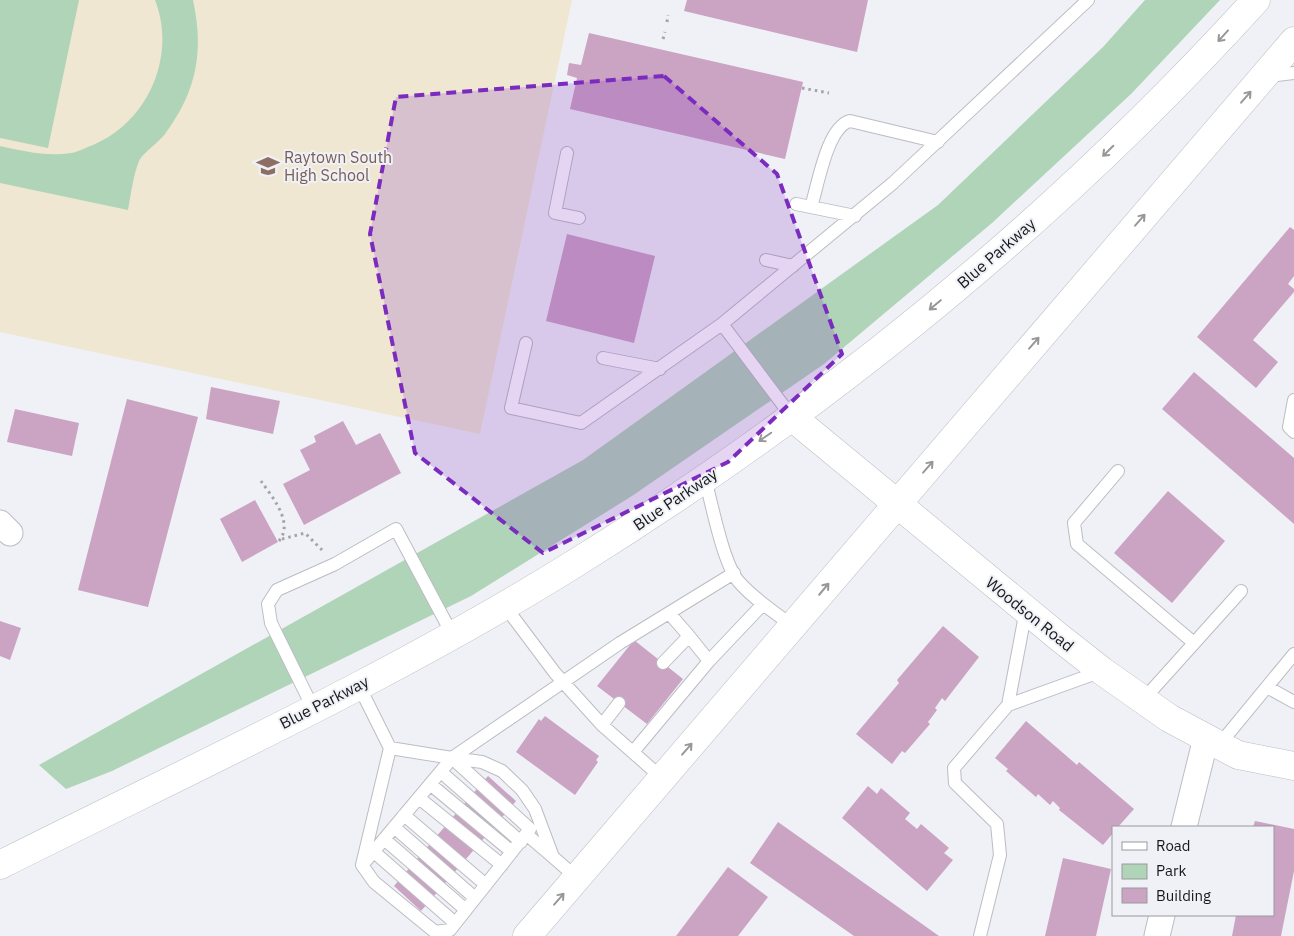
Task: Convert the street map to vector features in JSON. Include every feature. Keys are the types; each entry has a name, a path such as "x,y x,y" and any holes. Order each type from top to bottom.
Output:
{"main road":[{"name":"Blue Parkway","path":"0,865 313,708 452,634 571,566 705,479 792,417 883,348 977,270 1103,156 1216,44 1256,0"},
{"path":"527,936 1294,41"},
{"name":"Woodson Road","path":"792,417 1026,610 1102,671 1143,700 1169,718 1238,754 1294,766"}],"street":[{"path":"1184,826 1213,741"},
{"path":"1157,936 1162,916"}],"lane":[{"path":"526,343 511,408 581,424 722,324 854,216 938,142 1088,0"},
{"path":"1264,76 1294,73"},
{"path":"812,207 832,138 840,126 846,122 850,121 938,142"},
{"path":"567,153 555,213 579,218"},
{"path":"796,204 854,216"},
{"path":"766,260 793,266"},
{"path":"722,324 792,417"},
{"path":"603,358 660,369"},
{"path":"1294,400 1289,427 1294,432"},
{"path":"1118,470 1074,523 1077,544 1194,643"},
{"path":"705,479 722,546 737,580 763,604 793,626"},
{"path":"313,708 271,623 268,604 277,590 335,564 396,528 452,634"},
{"path":"362,865 452,758 563,681 734,572"},
{"path":"1143,700 1241,591"},
{"path":"633,752 710,661 763,604"},
{"path":"504,605 563,681 602,725 662,778"},
{"path":"1008,705 1026,610"},
{"path":"669,613 710,661"},
{"path":"663,663 689,636"},
{"path":"1213,741 1267,687 1294,654"},
{"path":"980,936 1000,855 997,824 955,783 954,768 1008,705 1102,671"},
{"path":"358,684 390,748 362,865 374,882 435,932 450,930 530,829 452,758"},
{"path":"1267,687 1294,702"},
{"path":"602,725 619,703"},
{"path":"390,748 482,762 502,771 522,790 535,809 546,834 553,857"},
{"path":"441,772 524,838 553,857 577,878"},
{"path":"430,784 512,852"},
{"path":"418,798 502,865"},
{"path":"404,815 486,885"},
{"path":"394,827 475,898"},
{"path":"384,839 466,910"},
{"path":"373,852 455,923"}],"path":[{"path":"667,22 668,15"},
{"path":"663,40 665,32"},
{"path":"802,88 829,94"},
{"path":"261,481 286,523 281,539 278,542"},
{"path":"281,539 306,533 335,564"}],"highlighted area":[{"path":"664,76 777,174 842,354 728,462 543,553 415,453 370,234 396,97"}],"shaded area":[{"name":"Raytown South High School","path":"0,0 572,0 480,434 0,332"}],"green space":[{"path":"0,0 79,0 48,148 0,138"},
{"path":"155,0 193,0 198,36 195,70 191,86 176,118 159,141 139,161 128,210 0,183 0,146 44,154 74,152 93,145 129,121 143,104 153,85 160,64 162,43 161,21"},
{"path":"1145,0 1220,0 1131,94 992,223 824,364 632,496 471,596 112,771 66,789 39,765 583,460 938,205 1103,47"}],"building":[{"path":"687,0 868,0 857,52 684,11"},
{"path":"589,33 803,82 785,159 570,109 577,78 567,75 569,63 581,65"},
{"path":"1290,227 1294,230 1294,276 1288,284 1294,289 1294,292 1253,340 1278,362 1256,388 1197,337"},
{"path":"567,234 655,256 634,343 546,321"},
{"path":"1194,372 1294,458 1294,524 1162,409"},
{"path":"211,387 280,401 273,434 206,419"},
{"path":"127,399 198,417 148,607 78,590"},
{"path":"15,409 79,423 72,456 7,442"},
{"path":"343,421 356,445 380,433 401,473 304,525 283,484 310,470 300,450 316,442 314,436"},
{"path":"1168,491 1225,541 1172,603 1114,553"},
{"path":"255,500 278,542 242,562 220,519"},
{"path":"0,621 21,628 10,660 0,656"},
{"path":"943,626 979,657 945,701 942,698 935,708 937,710 928,722 930,724 905,753 902,751 892,764 856,734 899,683 897,680"},
{"path":"634,640 683,679 647,724 597,686"},
{"path":"545,716 599,756 596,760 598,762 575,795 516,752 539,719 541,721"},
{"path":"1026,721 1077,765 1079,762 1134,809 1119,826 1112,826 1112,834 1103,845 1059,810 1060,808 1053,801 1050,805 1038,794 1036,797 1006,771 1008,769 995,758"},
{"path":"488,776 516,801 421,911 394,886"},
{"path":"868,786 877,794 881,788 910,813 905,819 917,829 921,824 949,848 944,853 953,860 927,891 842,818"},
{"path":"1255,821 1294,829 1294,871 1281,936 1232,936 1236,916 1274,916 1274,826 1253,826"},
{"path":"778,822 939,936 854,936 750,863"},
{"path":"1063,858 1111,869 1096,936 1045,936"},
{"path":"728,867 768,897 738,936 676,936"}],"place":[{"name":"Raytown South High School","path":"268,166"}]}
